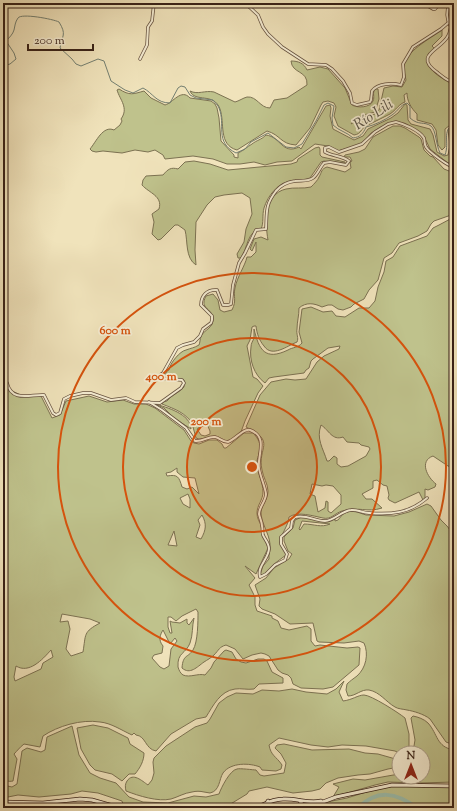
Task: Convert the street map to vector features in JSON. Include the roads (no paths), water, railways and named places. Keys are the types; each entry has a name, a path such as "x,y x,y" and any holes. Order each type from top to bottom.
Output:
{"street":[{"path":"3,6 6,3"},
{"path":"140,59 147,45 148,27 153,18 154,3"},
{"path":"245,3 258,15 268,34 282,47 308,64 326,65 332,69 343,81 350,93 352,103 358,105 370,102 372,100 372,91 378,86 396,84 401,85 404,77 403,64 412,47 448,23"},
{"path":"423,3 435,9 440,3"},
{"path":"450,3 447,10 448,23 451,26 448,36 428,55 428,61 433,70 448,80 454,82"},
{"path":"3,384 7,384 8,389 12,393 23,396 44,395 53,413 56,415 60,413 64,399 83,393 91,393 111,400 126,398 135,402 163,402 183,386 184,383 182,380 159,377 163,373 177,348 194,342 200,336 203,329 211,323 212,316 200,305 200,301 206,293 211,290 217,290 223,305 226,306 231,304 233,285 239,262 255,232 266,229 269,199 278,188 290,182 307,181 312,179 315,177 322,165 327,162 343,165 348,163 348,159 325,152 325,148 329,147 339,152 357,146 362,144 380,129 393,123 400,123 418,133 424,138 425,145 429,150 448,166 454,167"},
{"path":"149,402 186,428 195,441 201,442 207,438 214,437 219,438 223,442 228,442 238,436 243,430 252,431 259,439 262,448 258,467 266,492 266,497 259,514 263,534 269,548 268,555 259,570 260,577 285,560 287,554 282,544 282,537 291,528 292,521 295,517 305,516 327,521 349,510 355,510 368,514 397,513 412,509 427,498"},
{"path":"256,808 268,801 283,799 313,803 392,784 454,786"},
{"path":"3,802 43,804 92,800 120,808"},
{"path":"298,800 302,804 300,808"},
{"path":"307,808 328,800"},
{"path":"268,801 267,804 270,807 281,808"}],"waterway":[{"name":"Río Lili","path":"3,66 10,64 16,59 6,41 13,33 18,18 31,16 59,22 63,30 60,48 76,64 81,66 98,59 104,61 111,81 125,90 133,93 143,88 158,100 165,103 170,103 178,88 181,86 185,87 190,95 196,98 213,100 219,107 221,114 222,133 225,144 229,149 236,153 245,149 251,142 268,133 286,147 294,148 302,144 324,105 328,103 334,106 332,118 333,125 353,138 361,135 366,127 386,119 407,103 410,106 410,118 416,122 426,124 433,128 440,153 445,155 447,133 450,126 454,123"},
{"path":"358,808 365,802 379,795 394,796 417,808"}]}
